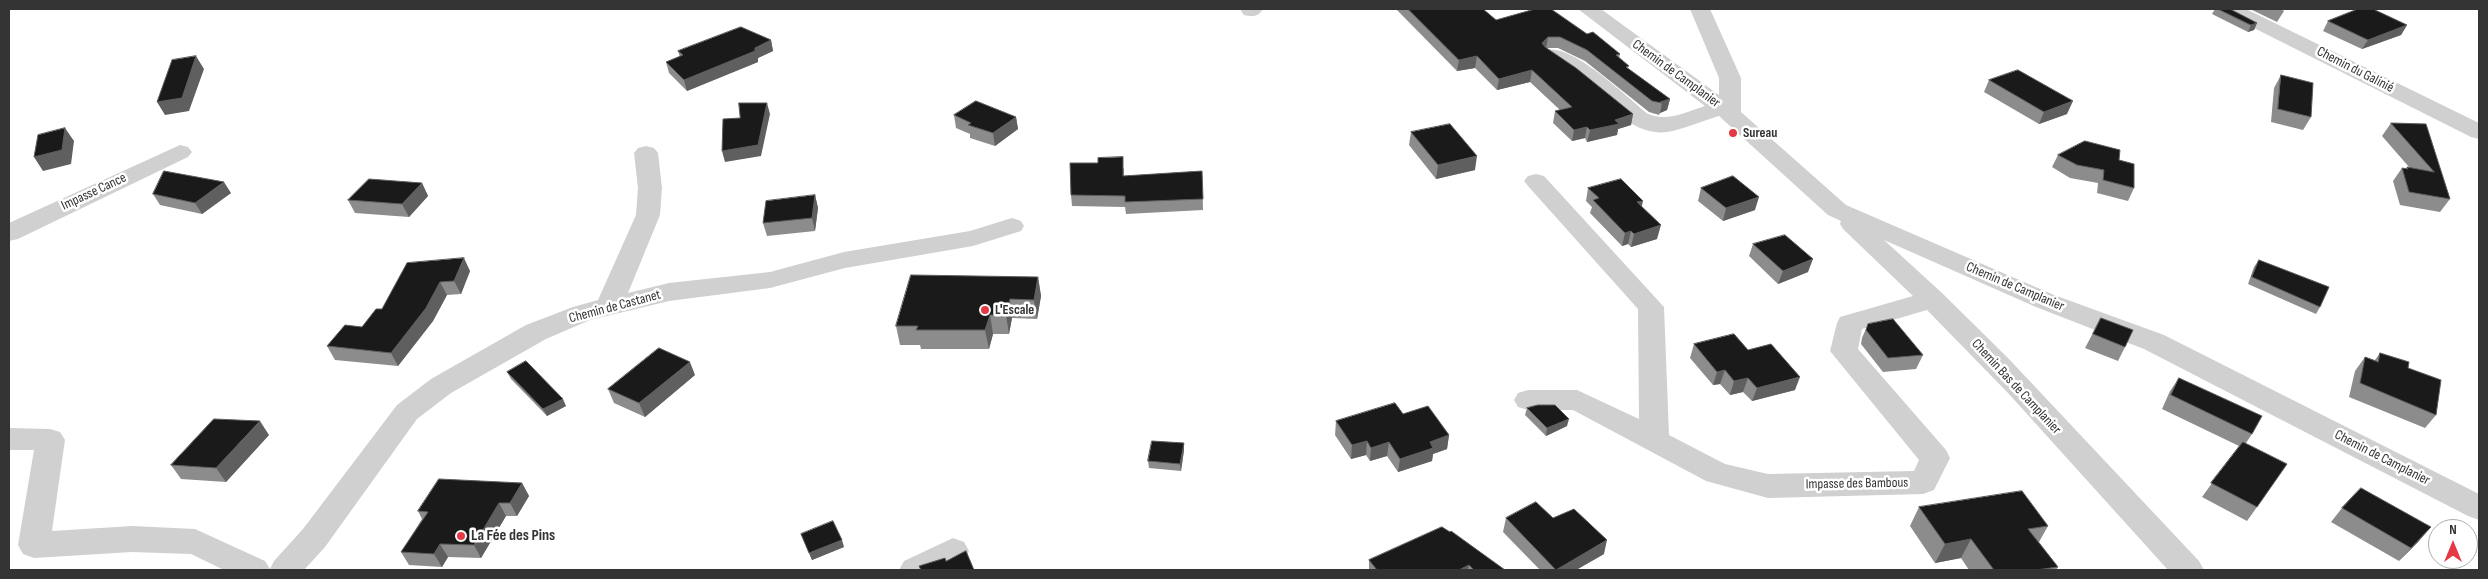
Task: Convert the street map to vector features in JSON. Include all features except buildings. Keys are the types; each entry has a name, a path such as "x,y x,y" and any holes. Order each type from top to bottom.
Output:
{"street":[{"name":"Chemin de Camplanier","path":"1588,9 1726,111 1837,210 2045,300 2154,342 2479,508"},
{"path":"1553,54 1572,64 1640,119 1654,125 1666,125 1726,111 1730,78 1700,9"},
{"name":"Chemin du Galinié","path":"2231,9 2479,132"},
{"name":"Impasse Cance","path":"9,234 180,152"},
{"path":"609,306 648,215 650,188 646,152"},
{"path":"1536,181 1651,307 1654,440"},
{"name":"Chemin Bas de Camplanier","path":"1837,210 1933,299 2019,387 2110,490 2188,570"},
{"name":"Chemin de Castanet","path":"285,570 314,538 407,412 440,386 536,332 582,313 669,292 770,280 844,260 973,238 1012,226"},
{"name":"Impasse des Bambous","path":"1528,400 1577,400 1717,473 1768,486 1923,482 1935,458 1844,351 1850,323 1933,299"},
{"path":"9,439 50,440 34,545 132,539 195,542 254,570"},
{"path":"915,570 953,552"}],"place":[{"name":"Sureau","path":"1733,133"},
{"name":"L'Escale","path":"985,310"},
{"name":"La Fée des Pins","path":"461,536"}]}
